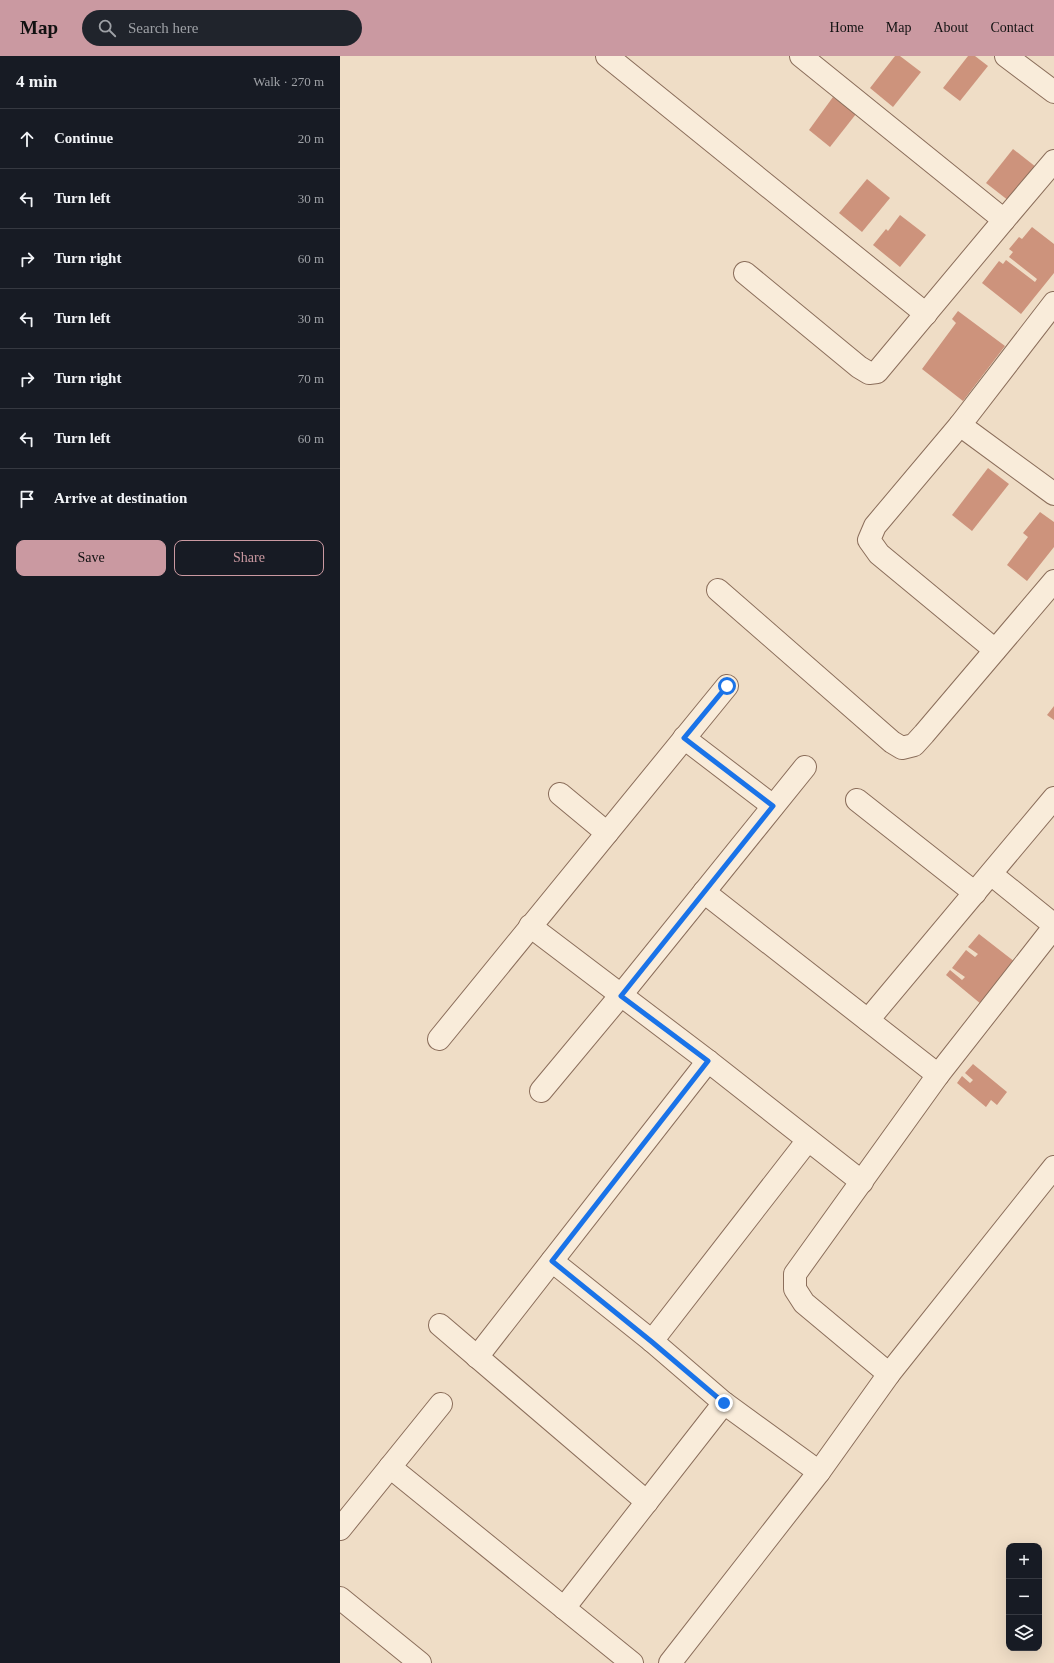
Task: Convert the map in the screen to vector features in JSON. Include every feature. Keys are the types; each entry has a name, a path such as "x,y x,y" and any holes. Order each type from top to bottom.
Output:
{"street":[{"path":"607,56 926,314"},
{"path":"801,56 1004,220"},
{"path":"1006,56 1054,92"},
{"path":"745,273 859,367 869,373 877,372 1054,161"},
{"path":"995,650 879,554 869,540 875,526 960,425 1054,303"},
{"path":"960,425 1054,494"},
{"path":"718,590 892,742 902,748 914,744 924,734 1054,581"},
{"path":"439,1039 727,686"},
{"path":"684,738 773,806"},
{"path":"542,1091 621,996 805,767"},
{"path":"560,794 607,833"},
{"path":"868,1020 1054,798"},
{"path":"857,800 975,892"},
{"path":"889,1374 804,1303 794,1289 796,1274 938,1075 1054,926 991,874"},
{"path":"704,892 938,1075"},
{"path":"530,926 708,1061 862,1182"},
{"path":"477,1357 708,1061"},
{"path":"652,1342 808,1140"},
{"path":"670,1663 819,1472 889,1374 1054,1166"},
{"path":"552,1261 652,1342 724,1403 819,1472"},
{"path":"440,1325 647,1502"},
{"path":"564,1608 724,1403"},
{"path":"340,1529 440,1404"},
{"path":"390,1467 632,1663"},
{"path":"340,1598 420,1663"}],"building":[{"path":"895,56 900,56 921,72 893,107 870,88"},
{"path":"968,56 975,56 988,66 960,101 943,88"},
{"path":"833,97 856,114 830,147 809,130"},
{"path":"1013,149 1036,167 1009,201 986,183"},
{"path":"867,179 890,198 862,232 839,213"},
{"path":"900,215 926,235 900,267 873,245 886,229 888,231"},
{"path":"1032,227 1054,244 1054,273 1021,314 982,283 999,261 1003,264 1006,260 1035,282 1037,279 1009,257 1013,252 1009,249 1019,237 1022,239"},
{"path":"958,311 1005,346 963,401 922,369 956,323 952,319"},
{"path":"988,468 1009,484 972,531 952,515"},
{"path":"1040,512 1054,522 1054,547 1027,581 1007,565 1028,537 1023,533"},
{"path":"1054,706 1054,720 1047,715"},
{"path":"979,934 1015,962 981,1004 946,975 950,970 962,980 965,977 952,968 966,950 975,957 978,954 968,947"},
{"path":"973,1064 1007,1092 997,1105 991,1100 986,1107 957,1083 962,1076 970,1083 973,1080 965,1073"}],"route":[{"path":"724,1403 652,1342 552,1261 708,1061 621,996 773,806 684,738 727,686"}]}
